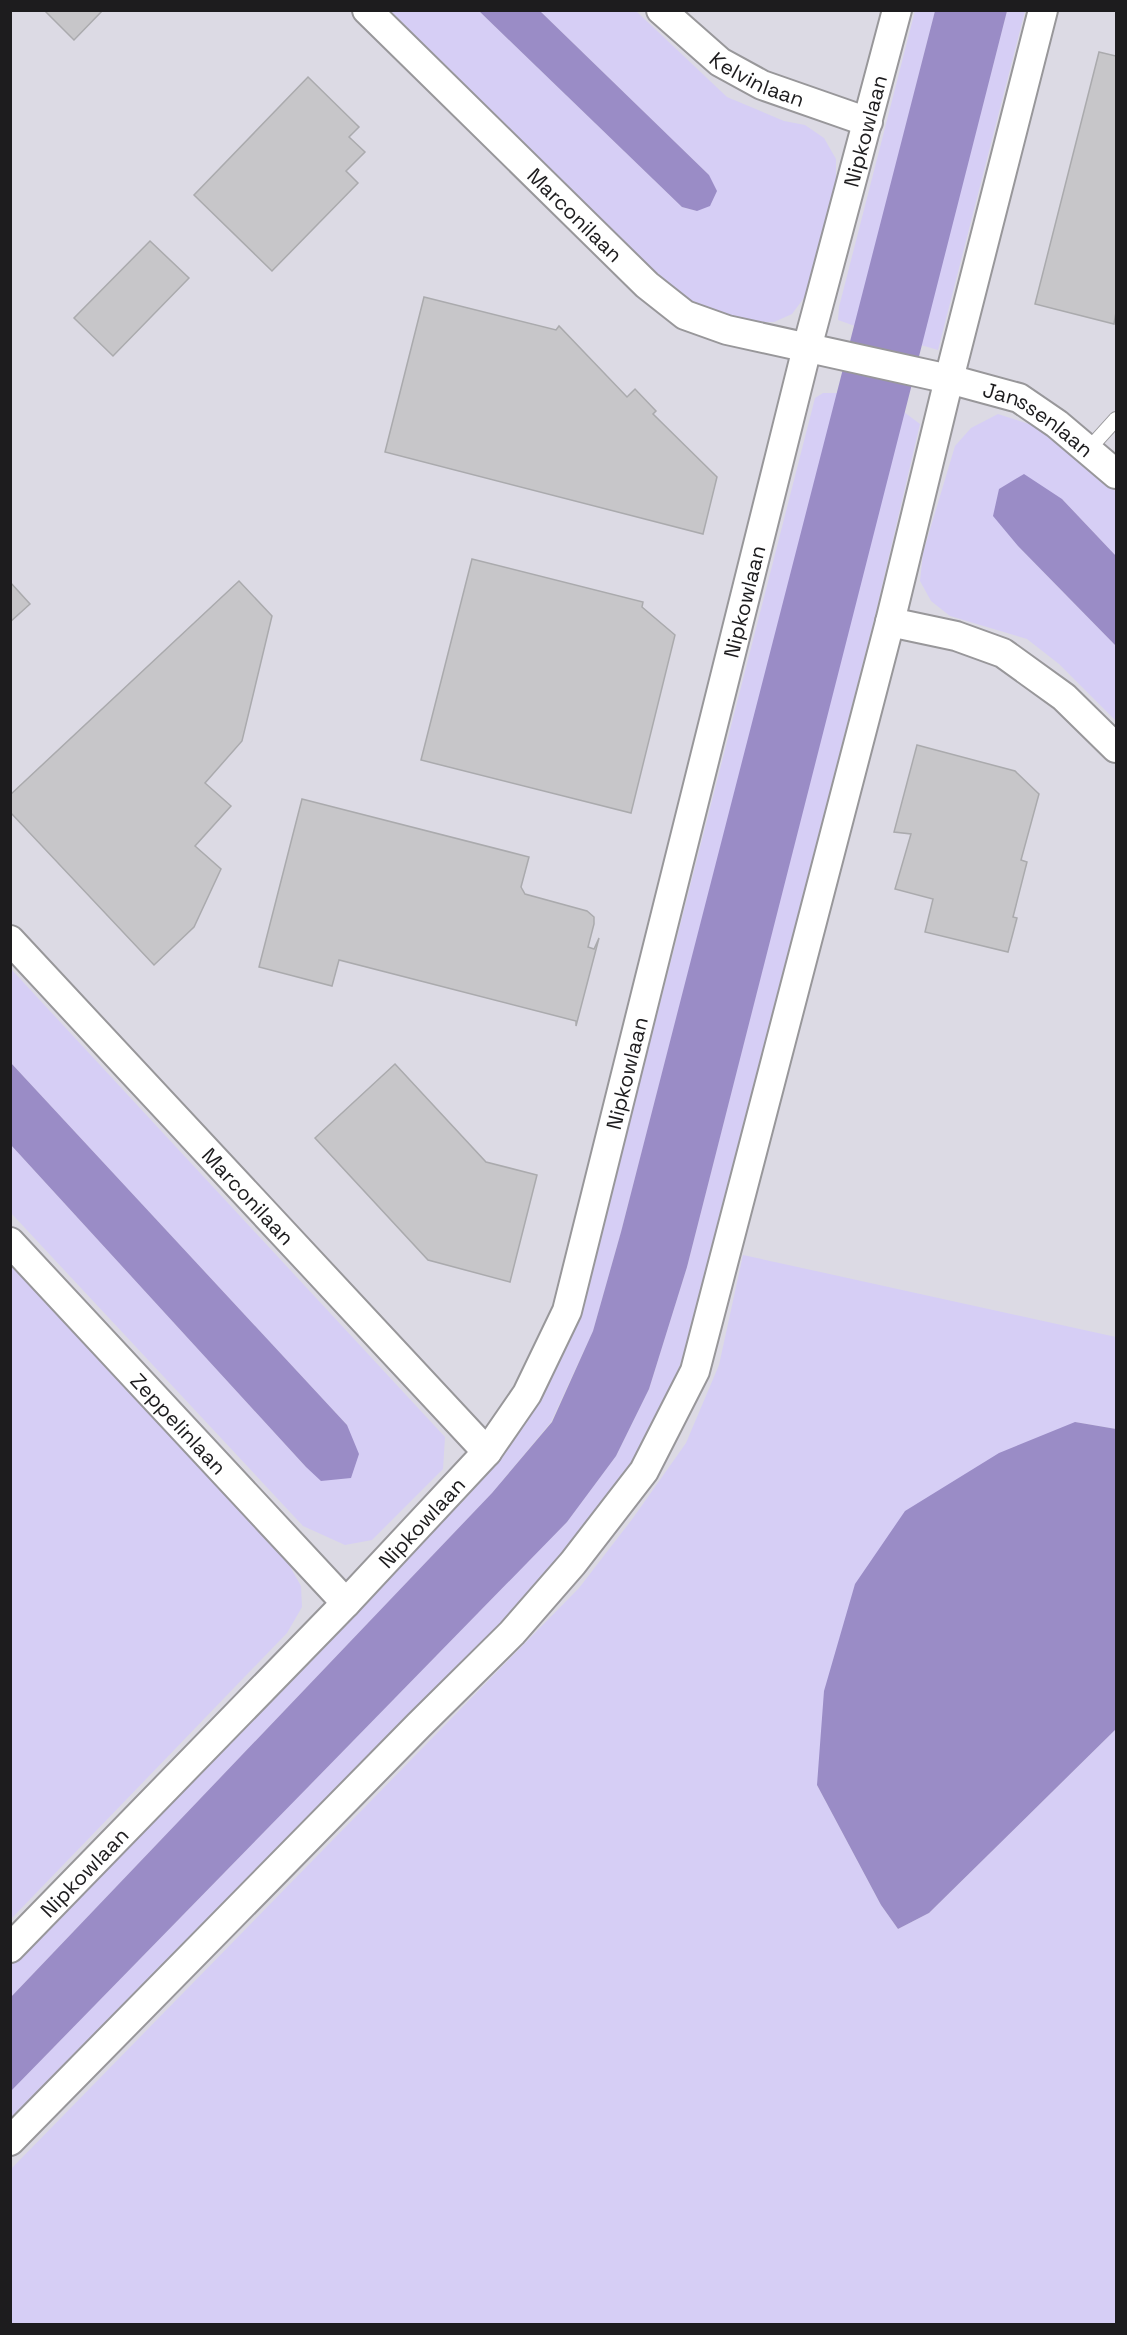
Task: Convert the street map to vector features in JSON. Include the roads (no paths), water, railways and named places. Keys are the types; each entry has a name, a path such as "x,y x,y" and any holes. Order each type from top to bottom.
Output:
{"street":[{"name":"Marconilaan","path":"367,10 655,291 686,315 727,330 816,350"},
{"name":"Kelvinlaan","path":"661,10 720,62 762,85 868,122"},
{"name":"Nipkowlaan","path":"10,1948 346,1603 487,1452 527,1394 567,1311 816,350 868,122 897,10"},
{"path":"10,2141 512,1633 573,1563 644,1471 695,1371 890,622 1043,10"},
{"path":"816,350 949,380"},
{"name":"Janssenlaan","path":"949,380 1019,398 1057,424 1116,474"},
{"path":"890,622 956,636 1003,653 1064,697 1116,748"},
{"name":"Marconilaan","path":"10,940 487,1452"},
{"name":"Zeppelinlaan","path":"10,1242 346,1603"}],"lane":[{"path":"1088,450 1116,419"}]}
